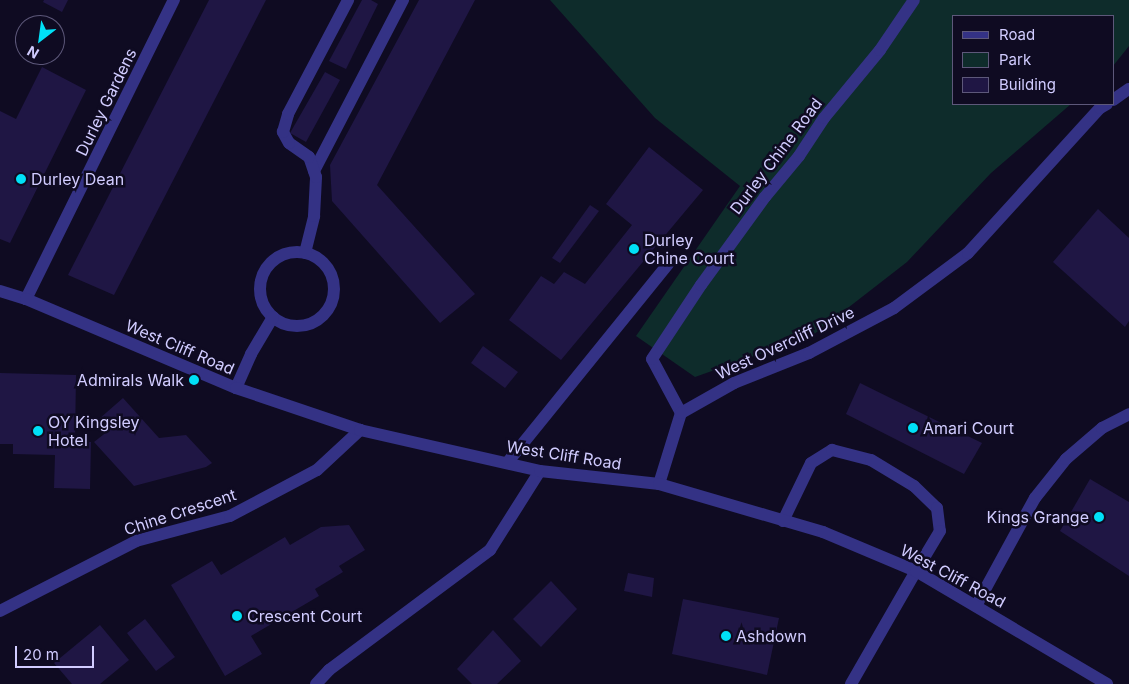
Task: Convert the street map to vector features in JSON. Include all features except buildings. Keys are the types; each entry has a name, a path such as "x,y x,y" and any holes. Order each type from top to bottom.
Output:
{"street":[{"name":"Durley Gardens","path":"26,299 174,0"},
{"path":"305,252 314,216 316,190 314,171 308,157 289,143 283,132 288,114 348,0"},
{"path":"314,171 403,0"},
{"name":"Durley Chine Road","path":"681,413 652,359 701,285 759,205 799,156 824,118 880,50 914,0"},
{"path":"1114,99 1129,90"},
{"name":"West Overcliff Drive","path":"681,413 734,383 809,353 894,308 968,253 1100,108 1105,105"},
{"path":"305,252 322,261 333,277 334,287 331,306 318,320 300,326 290,326 273,317 262,301 261,281 269,264 286,254 305,252"},
{"path":"507,463 668,264"},
{"name":"West Cliff Road","path":"0,291 26,299 236,388 360,430 540,471 659,484 822,532 916,571 1107,684"},
{"path":"236,388 251,354 273,317"},
{"path":"659,484 681,413"},
{"path":"976,606 1041,490 1066,459 1102,428 1129,414"},
{"name":"Chine Crescent","path":"0,611 136,542 230,516 317,470 360,430"},
{"path":"783,521 811,463 832,450 872,460 914,486 937,508 940,531 852,684"},
{"path":"316,684 329,670 490,550 540,471"}],"green space":[{"path":"550,0 1129,0 1129,46 1114,65 1114,15 952,15 952,105 1070,105 991,173 907,262 813,335 695,377 636,336 740,186 655,118"}],"place":[{"name":"Durley Dean","path":"21,179"},
{"name":"Durley Chine Court","path":"634,249"},
{"name":"Admirals Walk","path":"194,380"},
{"name":"Amari Court","path":"913,428"},
{"name":"OY Kingsley Hotel","path":"38,431"},
{"name":"Kings Grange","path":"1099,517"},
{"name":"Crescent Court","path":"237,616"},
{"name":"Ashdown","path":"726,636"}]}
